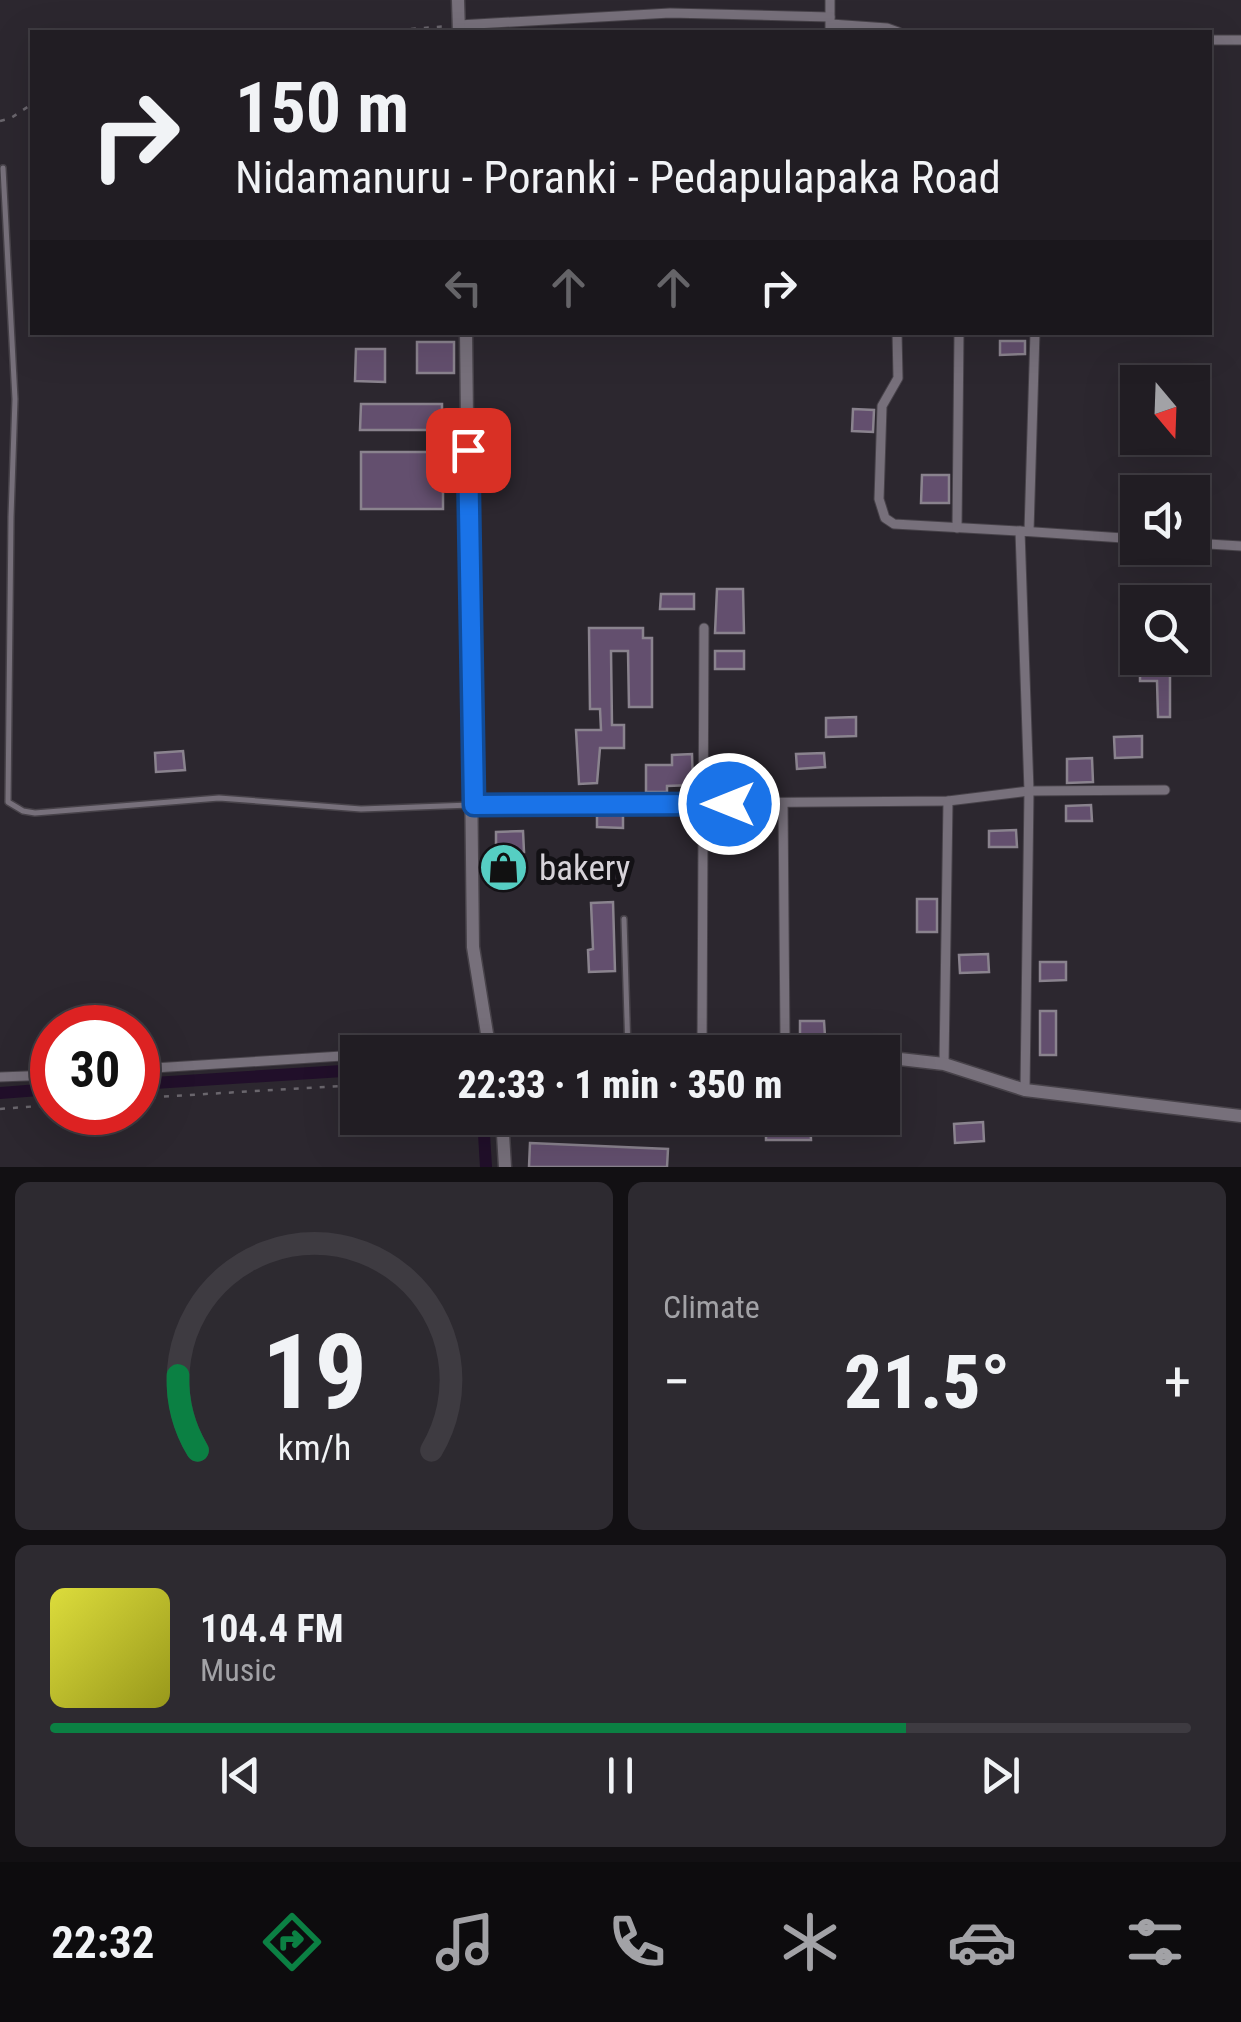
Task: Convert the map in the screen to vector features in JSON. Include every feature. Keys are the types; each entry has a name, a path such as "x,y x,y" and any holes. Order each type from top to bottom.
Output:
{"main road":[{"path":"458,0 459,29"},
{"path":"466,335 473,947 486,1035"},
{"path":"900,1059 944,1064 1025,1090 1241,1116"},
{"path":"503,1135 505,1167"}],"street":[{"path":"670,0 670,13"},
{"path":"830,0 830,24"},
{"path":"459,29 670,13 893,30"},
{"path":"1212,40 1241,40"},
{"path":"897,335 898,378 882,406 879,456 882,511 889,523 1120,538"},
{"path":"957,528 958,335"},
{"path":"1025,1090 1029,791 1024,531 1035,335"},
{"path":"1210,544 1241,546"},
{"path":"702,1035 704,628"},
{"path":"474,805 948,802 1029,791 1165,790"},
{"path":"944,1064 948,802"},
{"path":"783,803 785,1035"},
{"path":"160,1068 340,1056"},
{"path":"0,1078 30,1076"}],"lane":[{"path":"4,168 16,399 8,802 35,813 219,798 361,808 474,805"},
{"path":"624,918 627,1035"}],"path":[{"path":"430,30 459,29"},
{"path":"0,120 11,118 30,105"},
{"path":"160,1097 340,1085"},
{"path":"0,1109 30,1107"}],"building":[{"path":"1000,341 1025,341 1025,354 1000,355"},
{"path":"417,342 454,342 454,373 417,373"},
{"path":"356,349 385,349 385,382 355,381"},
{"path":"361,404 442,404 442,430 360,430"},
{"path":"853,409 874,410 873,432 852,431"},
{"path":"361,452 443,452 443,509 361,509"},
{"path":"922,475 949,475 949,503 921,503"},
{"path":"717,589 743,589 744,633 715,633"},
{"path":"661,594 694,594 694,609 660,609"},
{"path":"589,628 643,628 643,638 652,638 652,707 629,707 628,651 611,651 612,725 624,725 624,748 600,748 597,783 579,784 576,730 601,730 600,709 590,709"},
{"path":"715,651 744,651 744,669 715,669"},
{"path":"1140,675 1170,675 1170,717 1158,717 1157,681 1140,681"},
{"path":"856,717 856,736 826,737 826,718"},
{"path":"1142,736 1142,757 1115,758 1114,737"},
{"path":"183,751 185,770 156,772 155,753"},
{"path":"824,753 825,767 797,769 796,754"},
{"path":"692,754 693,785 667,786 667,792 646,792 646,765 672,765 672,755"},
{"path":"1092,758 1093,782 1067,783 1067,759"},
{"path":"1091,805 1092,821 1066,821 1066,806"},
{"path":"597,812 623,812 623,828 597,827"},
{"path":"1016,830 1017,847 989,847 989,831"},
{"path":"523,831 524,852 496,852 496,832"},
{"path":"917,899 937,899 937,932 917,932"},
{"path":"613,902 615,971 589,972 588,950 593,949 591,903"},
{"path":"988,954 989,972 960,973 959,955"},
{"path":"1040,962 1066,962 1066,980 1040,981"},
{"path":"1040,1011 1056,1011 1056,1055 1040,1055"},
{"path":"800,1021 824,1021 825,1035 800,1035"},
{"path":"983,1122 984,1141 955,1143 954,1124"},
{"path":"766,1135 811,1135 811,1140 766,1140"},
{"path":"530,1143 668,1149 667,1167 529,1167"}],"waterway":[{"path":"160,1083 340,1071"},
{"path":"0,1093 30,1091"},
{"path":"484,1135 486,1167"}],"place":[{"name":"bakery","path":"504,868"}],"route":[{"path":"468,450 474,805 729,804"}]}
